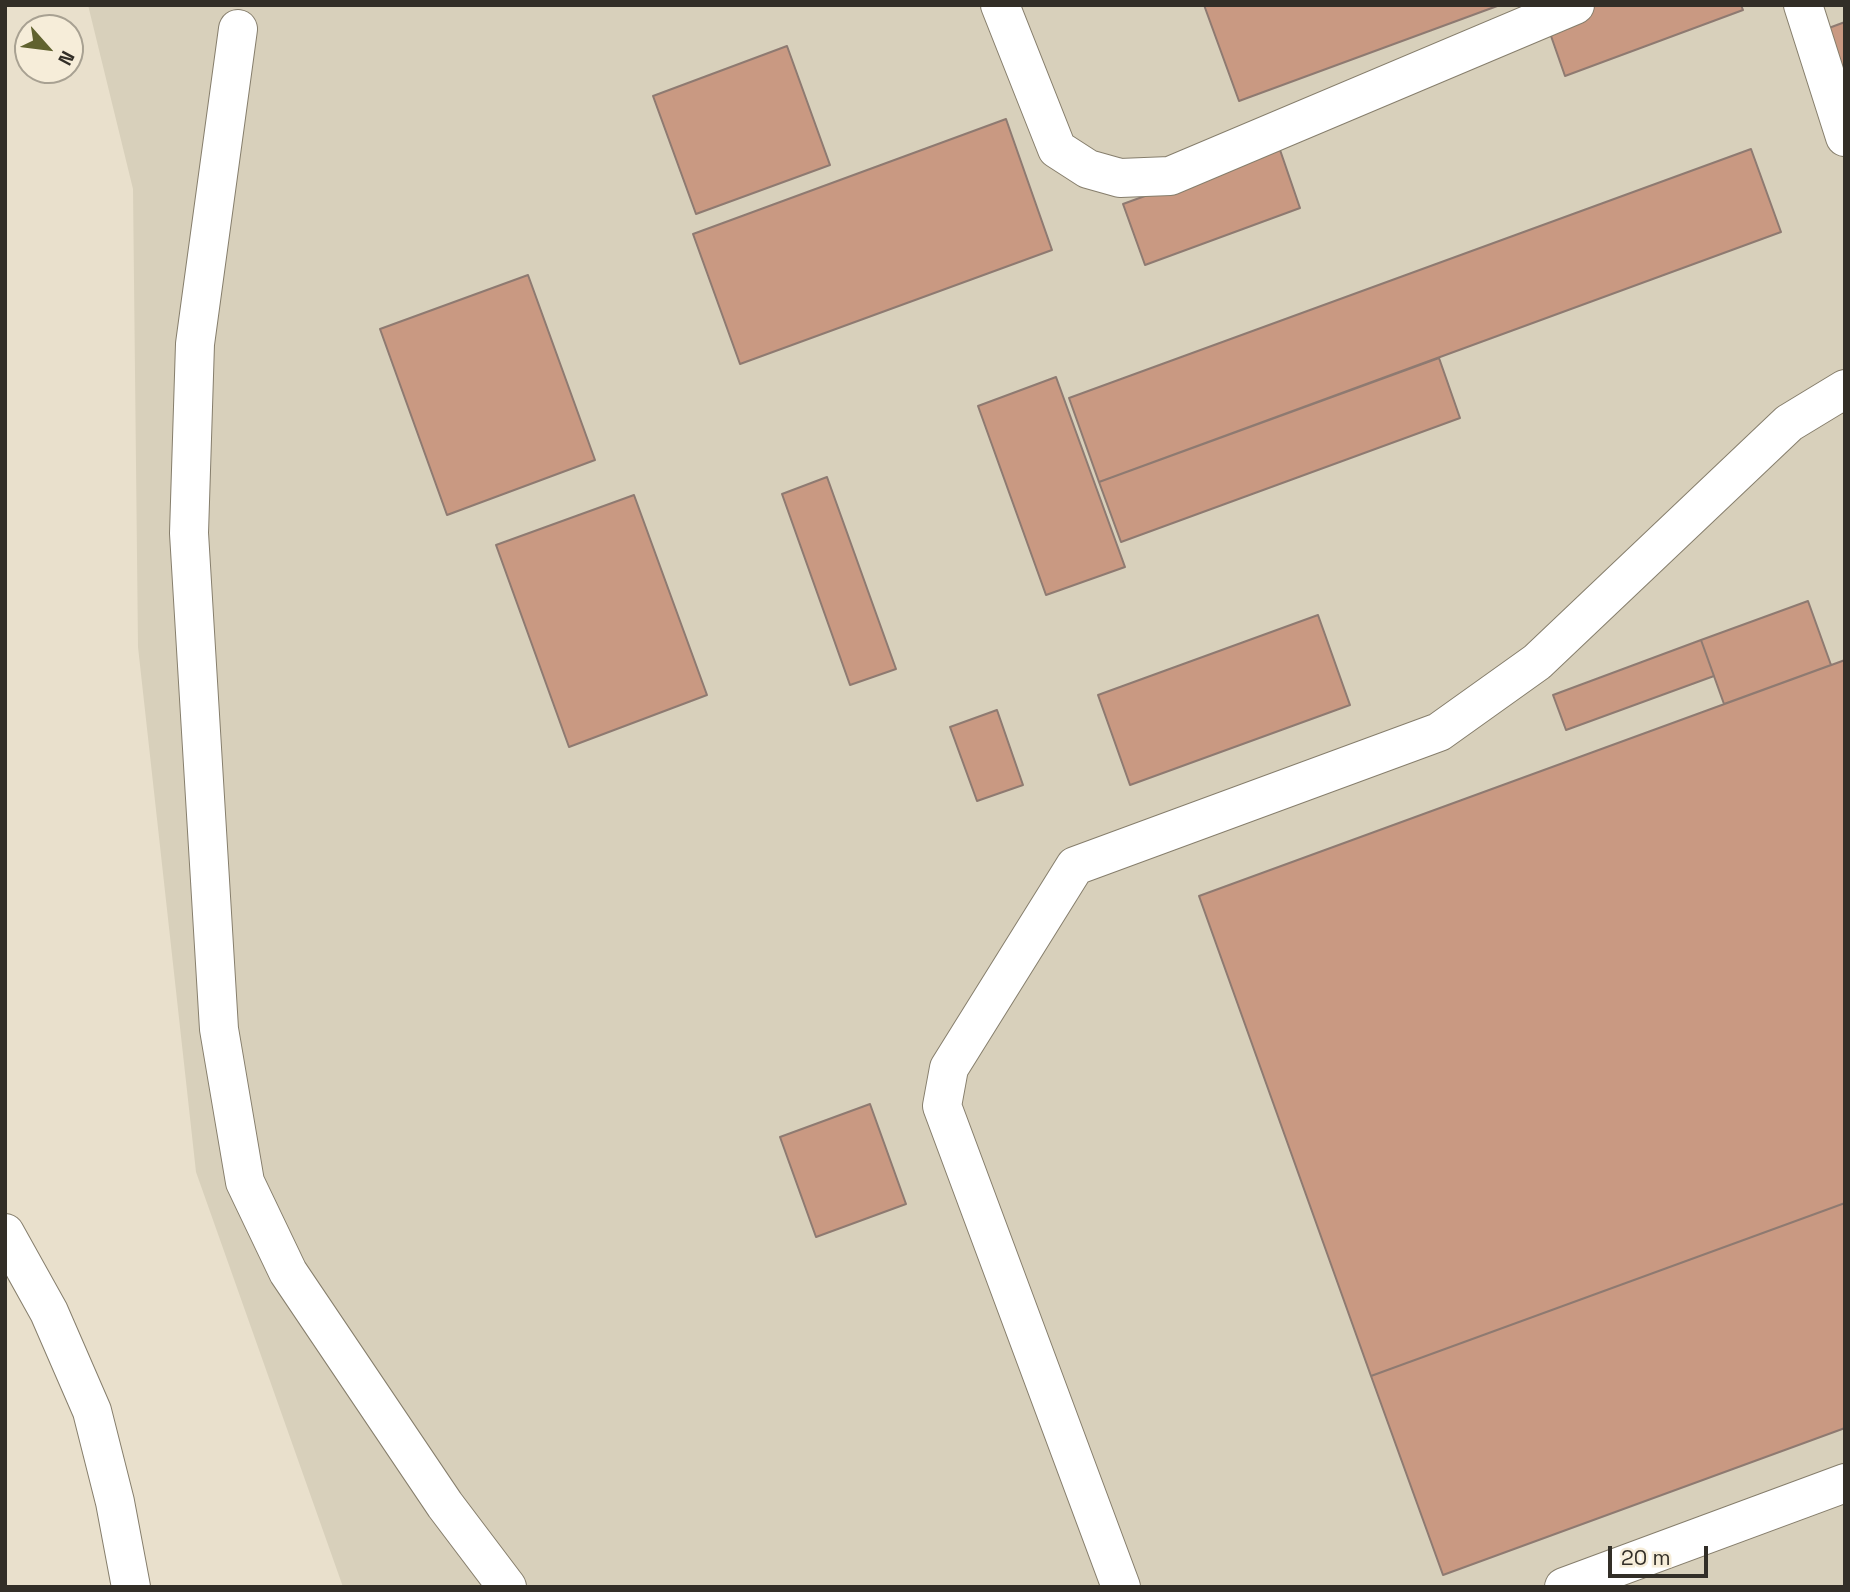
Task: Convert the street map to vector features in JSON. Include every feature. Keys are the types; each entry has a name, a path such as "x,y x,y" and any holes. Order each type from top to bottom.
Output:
{"street":[{"path":"1000,5 1057,149 1088,169 1120,178 1170,176 1575,5"},
{"path":"1803,5 1845,137"},
{"path":"238,29 195,344 189,533 219,1029 245,1182 288,1272 445,1505 507,1587"},
{"path":"1121,1587 942,1105 949,1068 1075,866 1439,732 1537,662 1790,423 1845,389"},
{"path":"5,1233 49,1312 92,1411 115,1502 131,1587"},
{"path":"1564,1587 1845,1483"}],"shaded area":[{"path":"88,5 1845,5 1845,1587 343,1587 196,1172 138,647 133,189"}],"building":[{"path":"1204,5 1500,5 1239,101"},
{"path":"1573,5 1741,5 1743,10 1565,76 1544,16"},
{"path":"1845,22 1845,105 1818,32"},
{"path":"787,46 830,165 696,214 653,96"},
{"path":"1006,119 1052,250 740,364 693,234"},
{"path":"1279,147 1300,208 1145,265 1123,204"},
{"path":"1751,149 1781,232 1099,482 1069,398"},
{"path":"528,275 595,460 447,515 380,329"},
{"path":"1439,358 1460,418 1121,542 1099,482"},
{"path":"1056,377 1125,567 1046,595 978,406"},
{"path":"827,477 896,669 850,685 782,494"},
{"path":"634,495 707,695 569,747 496,545"},
{"path":"1808,601 1831,665 1724,704 1701,640"},
{"path":"1318,615 1350,705 1130,785 1098,695"},
{"path":"1701,640 1714,676 1566,730 1553,695"},
{"path":"1845,660 1845,1203 1371,1376 1199,896"},
{"path":"997,710 1023,785 977,801 950,727"},
{"path":"870,1104 906,1204 816,1237 780,1137"},
{"path":"1845,1203 1845,1428 1443,1575 1371,1376"}]}
